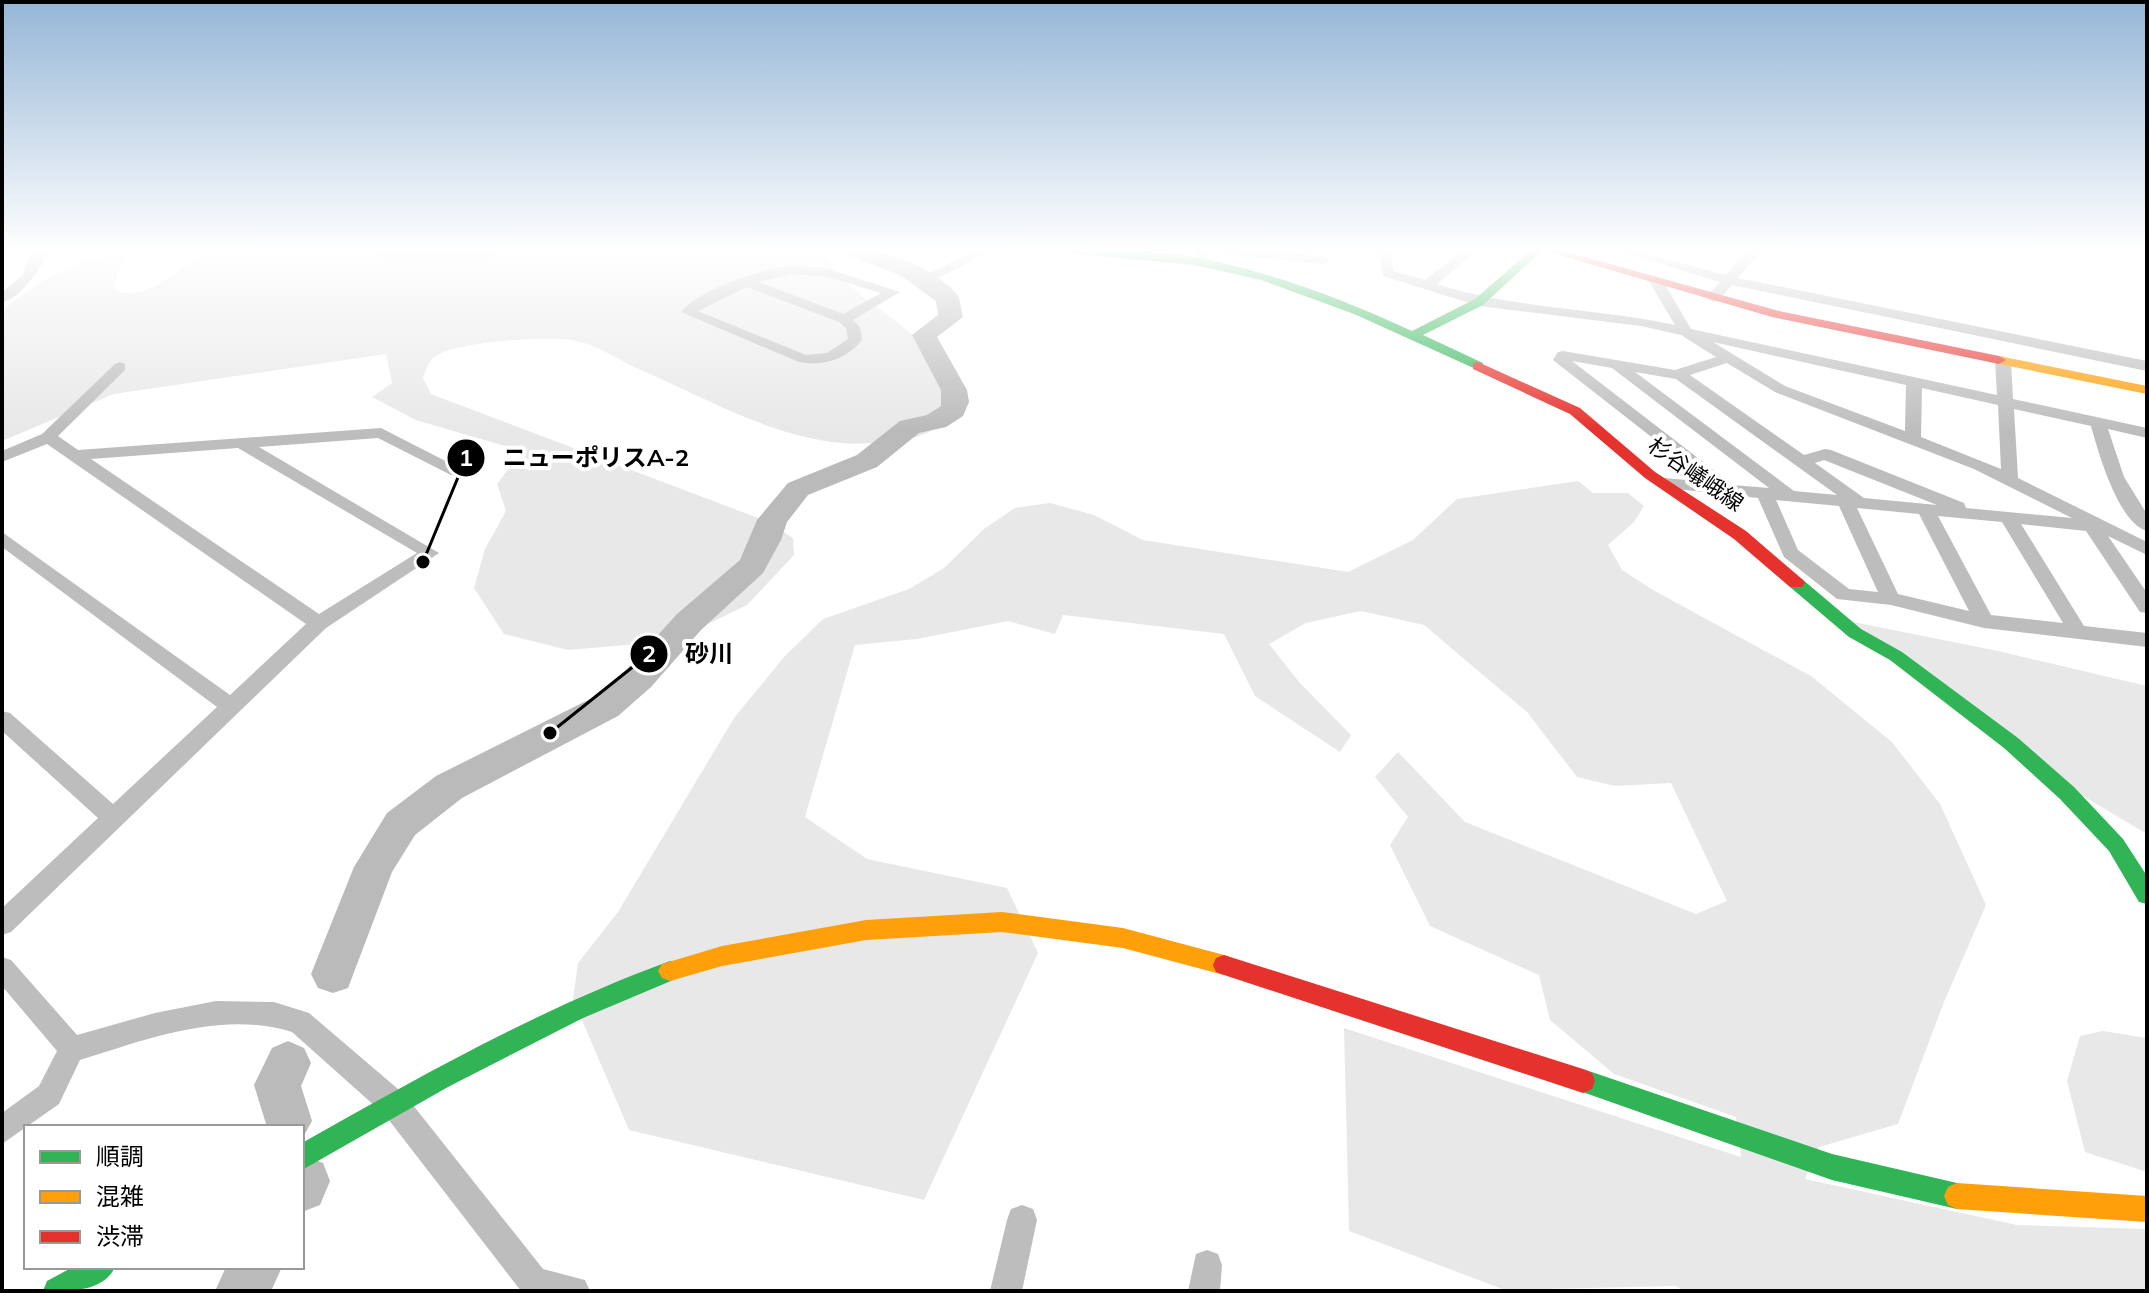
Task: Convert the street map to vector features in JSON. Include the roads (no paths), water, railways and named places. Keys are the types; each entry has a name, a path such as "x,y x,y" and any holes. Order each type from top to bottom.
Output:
{"street":[{"path":"689,310 688,314 813,360 845,351 855,340 853,327 844,319 821,310"},
{"path":"844,319 860,310"},
{"name":"杉谷嶬峨線","path":"1351,310 1575,411 1650,475 1740,535 1855,633 1896,656 2011,743 2067,793 2116,845 2147,895"},
{"path":"1412,336 1463,310"},
{"path":"1547,310 1641,322 2147,433"},
{"path":"1673,310 1686,332 1796,396 1913,439 2010,480 2147,549"},
{"path":"1770,310 2147,390"},
{"path":"1878,310 2147,366"},
{"path":"1728,489 1561,360 1563,355 1680,375 1801,462 1853,502 1891,599"},
{"path":"1674,375 1728,358"},
{"path":"2003,361 2010,480"},
{"path":"1615,365 1790,496"},
{"path":"2,457 48,437 120,367"},
{"path":"1913,439 1914,382"},
{"path":"2098,422 2114,478 2147,525"},
{"path":"77,455 381,433 457,471"},
{"path":"48,437 319,623"},
{"path":"2,924 319,623 430,553 241,443"},
{"path":"1801,462 1825,454 1981,516"},
{"path":"1664,483 2096,526"},
{"path":"1765,493 1790,553 1844,595 1891,599 1984,621 2147,640"},
{"path":"1926,510 1984,621"},
{"path":"2008,518 2077,631"},
{"path":"2096,526 2147,607"},
{"path":"2,538 231,706"},
{"path":"2,719 113,818"},
{"path":"304,1156 439,1079 575,1010 662,974 722,956 866,930 1002,922 1123,938 1249,971 1513,1057 1832,1167 1971,1199 2147,1209"},
{"path":"2,968 71,1050"},
{"path":"2,1130 49,1095 71,1050 134,1031 215,1014 242,1011 284,1014 300,1022 395,1105 531,1287 574,1291"},
{"path":"1006,1291 1022,1220"},
{"path":"57,1291 97,1269"}],"waterway":[{"path":"333,974 374,867 401,824 449,787 605,707 639,678 689,622 752,566 766,540 772,520 798,489 867,461 910,427 936,421 953,410 956,402 954,390 924,335 951,317 950,310"},
{"path":"288,1063 277,1085 288,1121"},
{"path":"241,1291 255,1269"}],"place":[{"name":"ニューポリスA-2","path":"423,562"},
{"name":"砂川","path":"550,733"}]}
